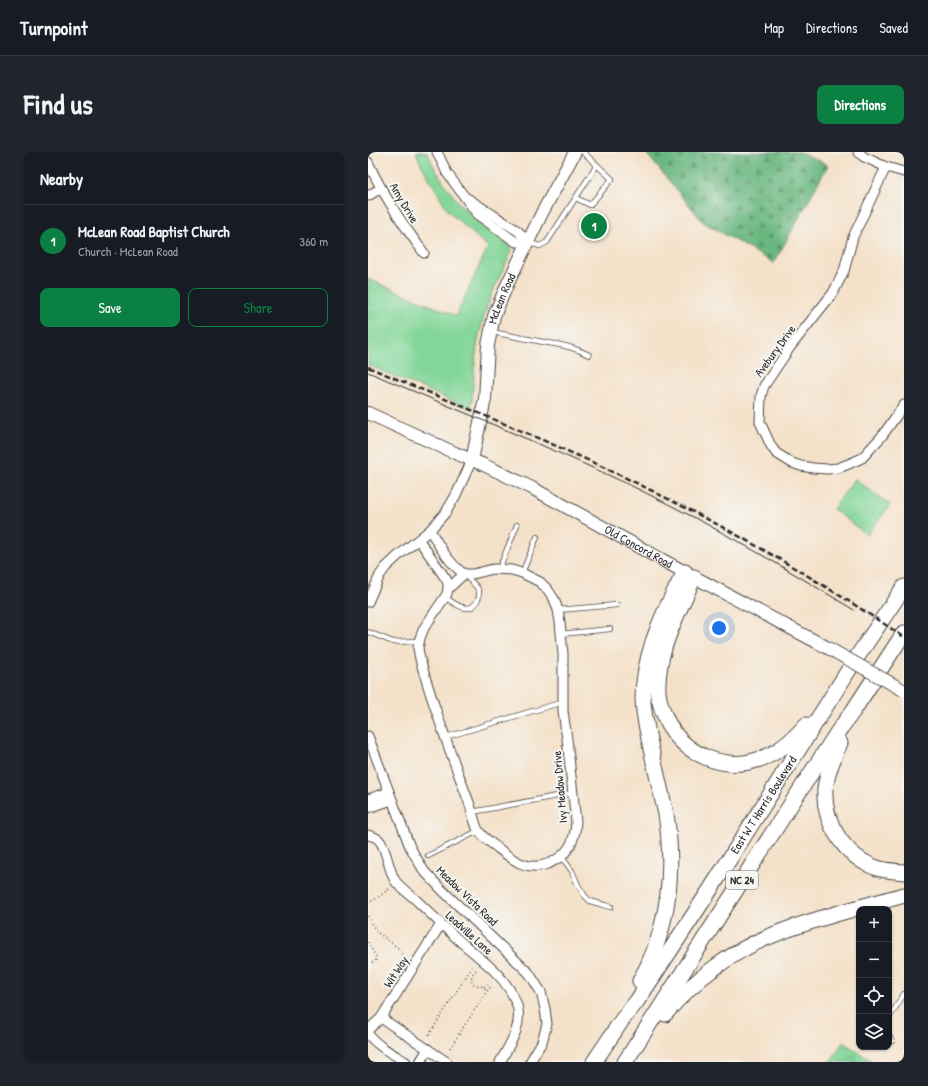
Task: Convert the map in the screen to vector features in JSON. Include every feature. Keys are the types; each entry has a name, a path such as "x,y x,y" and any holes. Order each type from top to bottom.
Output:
{"main road":[{"path":"689,575 662,655 658,681 658,694 660,705 668,724 678,738 691,750 711,760 731,763 751,762 766,757 781,750 798,735 828,694 839,687"},
{"path":"622,1020 631,998 646,971 660,934 667,904 670,861 668,831 663,799 644,712 644,685 647,662 653,641 669,603 689,575"},
{"name":"East W T Harris Boulevard","path":"594,1062 622,1020 637,1001 710,890 855,660 904,587"},
{"name":"East W T Harris Boulevard","path":"629,1056 837,733 904,633"},
{"path":"853,711 829,767 825,790 831,824 840,840 849,851 858,858 877,868 904,872"},
{"path":"629,1056 687,990 723,962 743,950 777,933 904,895"}],"street":[{"path":"437,152 447,173 478,215 516,242 528,242"},
{"name":"McLean Road","path":"472,460 485,399 490,332 498,305 558,181 575,152"},
{"path":"858,152 864,157 886,167 904,172"},
{"name":"Amy Drive","path":"368,162 381,188 405,228 424,253"},
{"name":"Avebury Drive","path":"886,167 853,237 844,271 833,293 791,346 764,386 761,396 760,422 771,446 776,453 792,463 813,468 838,468 862,458 882,436 904,405"},
{"path":"368,196 381,188"},
{"name":"Old Concord Road","path":"368,413 532,488 689,575 904,690"},
{"path":"368,602 380,575 386,567 419,540 439,520 456,495 472,460"},
{"path":"430,530 445,554 456,568 464,574 447,593 424,628 418,648 420,659 478,831"},
{"path":"419,540 446,578 448,583 447,593"},
{"name":"Ivy Meadow Drive","path":"464,574 473,574 487,570 499,569 522,572 540,582 554,599 558,610 563,654 563,711 576,822 572,842 566,851 561,856 549,863 540,866 529,866 520,863 506,855 478,831"},
{"name":"Meadow Vista Road","path":"368,736 410,847 424,871 529,973 541,992 547,1024 542,1042 530,1062"},
{"path":"368,805 391,796"},
{"name":"Leadville Lane","path":"368,834 379,840 382,844 389,867 396,882 500,976 512,993 518,1007 519,1021 516,1032 500,1062"},
{"name":"Wit Way","path":"368,1030 381,1018 441,924"},
{"path":"381,1018 447,1062"},
{"path":"368,1034 386,1050 406,1062"},
{"path":"420,1062 428,1050"}],"lane":[{"path":"576,198 590,205 612,179 583,152"},
{"path":"528,242 540,246 547,242 597,165"},
{"path":"490,332 570,347 589,355"},
{"path":"499,569 517,526"},
{"path":"522,572 537,537"},
{"path":"447,593 455,605 463,608 475,606 479,593 477,588 464,574"},
{"path":"558,610 617,605"},
{"path":"561,634 610,629"},
{"path":"368,632 394,642 419,641"},
{"path":"446,738 563,702"},
{"path":"472,812 573,793"},
{"path":"428,856 478,831"},
{"path":"561,856 572,871 578,886 585,896 590,900 611,907"},
{"path":"892,1014 904,994"}],"path":[{"path":"368,902 377,898 389,889"},
{"path":"368,916 377,932 397,946 401,951 405,965"},
{"path":"368,942 376,957 376,960 372,963"},
{"path":"429,1035 472,967"},
{"path":"476,970 471,978 472,984 484,987 487,991"},
{"path":"469,971 473,974"},
{"path":"484,987 489,983"},
{"path":"450,1048 492,985"}],"green space":[{"path":"416,152 427,152 438,174 460,204 477,222 506,242 511,253 491,297 479,334 471,409 368,365 368,279 456,316 488,247 449,212 422,166"},
{"path":"645,152 800,152 828,165 774,263 703,222"},
{"path":"855,479 890,505 867,535 833,509"},
{"path":"843,1042 873,1062 830,1062"}],"tram line":[{"path":"368,372 539,444 640,490 748,547 854,610"}],"railway":[{"path":"368,367 560,448 635,482 702,516 790,565 904,637"}],"place":[{"name":"McLean Road Baptist Church","path":"594,226"}]}
